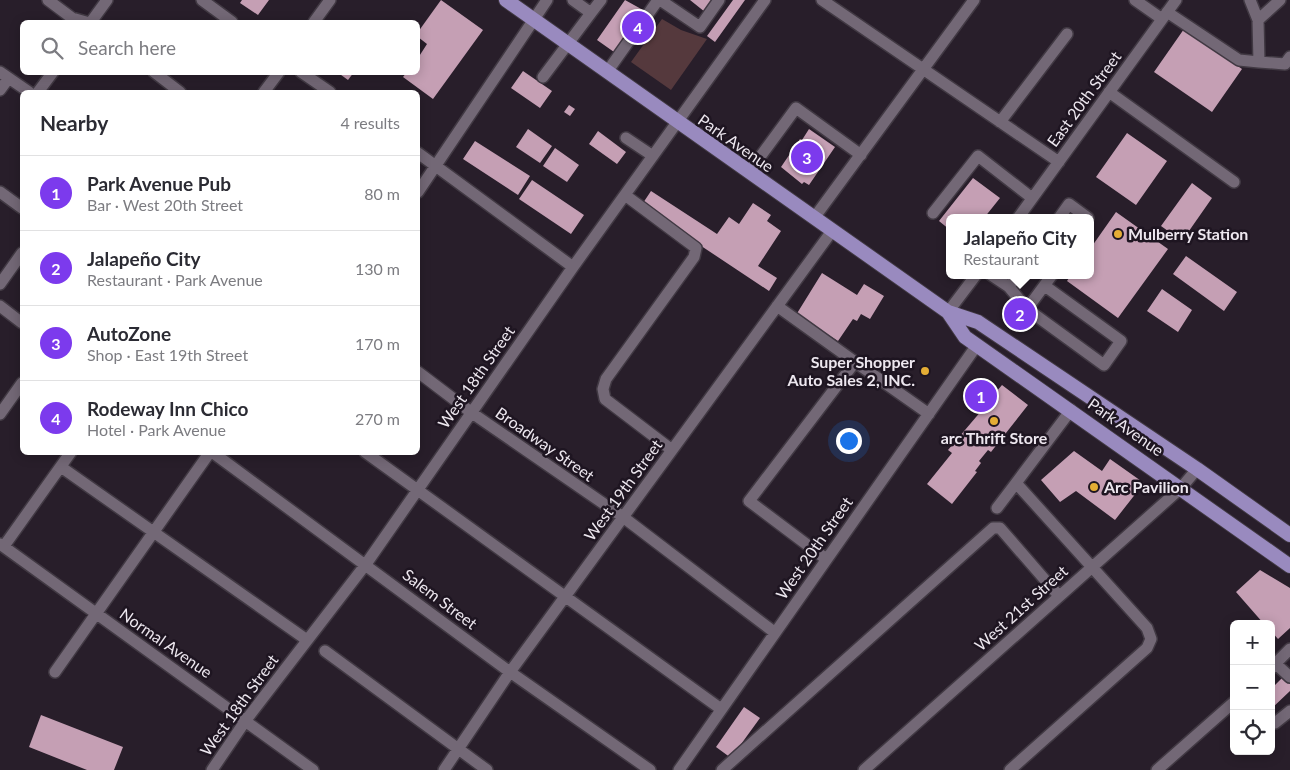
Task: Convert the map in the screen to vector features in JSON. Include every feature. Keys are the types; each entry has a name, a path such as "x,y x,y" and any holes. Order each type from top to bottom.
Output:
{"main road":[{"name":"Park Avenue","path":"506,0 677,123 948,312 978,322 1198,469 1290,535"},
{"name":"Park Avenue","path":"948,312 965,337 1290,566"}],"street":[{"path":"48,0 72,18 79,20"},
{"path":"92,20 107,0"},
{"path":"202,0 229,20"},
{"path":"315,20 330,0"},
{"path":"420,189 547,0"},
{"path":"573,0 591,13"},
{"path":"543,77 602,0"},
{"path":"607,72 665,1 700,27 718,0"},
{"name":"West 18th Street","path":"212,770 246,720 366,564 573,267 765,0"},
{"path":"822,0 923,71 1059,162"},
{"path":"814,218 974,0"},
{"path":"1135,0 1239,60 1285,64 1290,57"},
{"name":"East 20th Street","path":"1021,214 1176,0"},
{"path":"1250,0 1258,20 1259,62"},
{"path":"1258,20 1280,0"},
{"path":"1000,122 1067,34"},
{"path":"40,90 51,75"},
{"path":"158,75 177,90"},
{"path":"266,90 277,75"},
{"path":"305,75 327,90"},
{"path":"0,90 4,76 26,90"},
{"path":"1109,92 1234,182"},
{"path":"749,172 796,108 861,155"},
{"path":"626,138 653,156"},
{"path":"420,154 573,267"},
{"path":"934,213 978,156 1032,198"},
{"path":"0,192 20,207"},
{"path":"625,195 694,244 696,248 694,258 606,379 602,389 605,399 672,450"},
{"path":"1061,214 1069,204 1083,214"},
{"name":"West 19th Street","path":"444,770 510,672 832,231"},
{"path":"0,284 20,255"},
{"path":"948,312 973,279"},
{"path":"997,279 1009,287 1027,309 1104,365 1121,341 1045,286"},
{"path":"1009,287 1014,279"},
{"path":"1027,309 1049,279"},
{"path":"0,306 20,321"},
{"path":"777,306 928,414"},
{"name":"West 20th Street","path":"679,770 977,345"},
{"path":"826,559 749,500 855,362"},
{"name":"Broadway Street","path":"420,374 472,413 622,517 774,632"},
{"path":"0,414 20,386"},
{"path":"997,508 1071,410"},
{"path":"2,545 69,455"},
{"path":"55,672 209,455"},
{"name":"Salem Street","path":"215,455 366,564 510,672 650,770"},
{"path":"369,455 721,709"},
{"path":"61,467 307,640"},
{"name":"West 21st Street","path":"864,770 1181,488 1198,469"},
{"path":"1010,770 1147,648 1151,639 1147,628 1016,483"},
{"path":"722,770 993,528 1000,528 1060,596"},
{"name":"Normal Avenue","path":"2,545 313,770"},
{"path":"1275,665 1290,648"},
{"path":"325,651 487,770"},
{"path":"1275,667 1290,677"},
{"path":"1157,770 1230,706"},
{"path":"1275,723 1290,710"}],"shaded area":[{"path":"662,19 681,30 707,39 671,90 631,62"}],"building":[{"path":"242,0 269,0 258,15 240,3"},
{"path":"441,0 483,30 433,99 403,77 405,75 420,75 420,55 427,44 420,39 420,29"},
{"path":"625,0 643,10 614,52 597,40"},
{"path":"690,0 714,0 705,12"},
{"path":"733,0 745,0 715,42 707,36"},
{"path":"1184,29 1242,69 1212,112 1154,72"},
{"path":"523,71 552,91 540,108 511,88"},
{"path":"341,75 352,75 348,80"},
{"path":"569,105 575,109 570,116 564,112"},
{"path":"528,129 552,146 540,163 516,147"},
{"path":"809,129 835,147 809,185 804,182 802,184 781,167"},
{"path":"598,131 626,152 617,164 589,144"},
{"path":"1127,133 1167,161 1136,205 1096,177"},
{"path":"475,141 530,176 518,195 463,159"},
{"path":"555,148 579,165 567,182 543,166"},
{"path":"973,178 1000,198 987,214 946,214 946,227 939,221"},
{"path":"532,180 584,215 571,234 519,199"},
{"path":"1192,183 1212,198 1182,241 1161,226"},
{"path":"651,191 717,234 729,217 739,224 753,203 771,215 767,221 781,231 758,266 777,278 769,291 641,206"},
{"path":"1116,212 1168,249 1118,318 1067,281 1068,279 1094,279 1094,243"},
{"path":"1186,256 1237,292 1224,311 1173,274"},
{"path":"822,273 857,295 864,284 884,296 870,319 861,314 857,321 853,319 838,341 796,315"},
{"path":"1162,289 1192,310 1178,332 1147,311"},
{"path":"981,381 996,392 1002,385 1028,405 991,452 988,450 979,461 981,463 975,471 977,472 952,504 927,484 952,453 948,450 982,410 967,400"},
{"name":"Arc Pavilion","path":"1074,451 1102,471 1110,459 1144,483 1115,520 1076,491 1060,502 1041,480"},
{"path":"1260,570 1290,588 1290,628 1278,639 1275,636 1275,620 1260,620 1236,592"},
{"path":"1283,677 1290,684 1290,691 1275,705 1275,685"},
{"path":"744,707 760,718 731,758 716,747"},
{"path":"41,715 123,747 114,770 87,770 29,747"}],"place":[{"name":"Rodeway Inn Chico","path":"638,27"},
{"name":"AutoZone","path":"807,157"},
{"name":"Mulberry Station","path":"1118,234"},
{"name":"Jalapeño City","path":"1020,314"},
{"name":"Super Shopper Auto Sales 2, INC.","path":"925,371"},
{"name":"Park Avenue Pub","path":"981,396"},
{"name":"arc Thrift Store","path":"994,421"},
{"name":"Arc Pavilion","path":"1094,487"}]}
